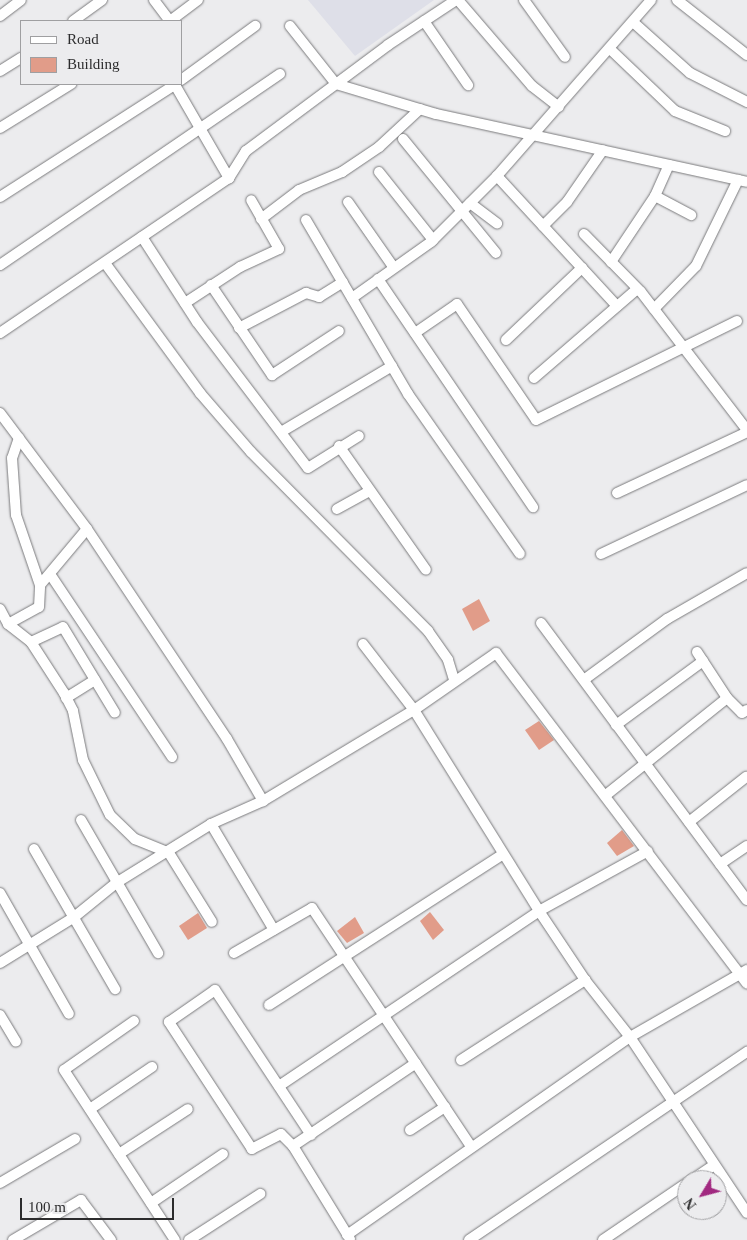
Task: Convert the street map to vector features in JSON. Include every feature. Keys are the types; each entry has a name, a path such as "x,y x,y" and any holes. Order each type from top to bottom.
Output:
{"street":[{"path":"0,16 21,0"},
{"path":"74,20 102,0"},
{"path":"154,0 169,20"},
{"path":"171,20 198,0"},
{"path":"0,333 229,178 246,151 424,21 457,0 532,86 558,107"},
{"path":"524,0 565,57"},
{"path":"352,298 433,240 470,204 610,50 651,0"},
{"path":"677,0 747,55"},
{"path":"424,21 468,85"},
{"path":"633,22 690,73 747,102"},
{"path":"182,79 255,26"},
{"path":"290,26 336,84 420,109 742,181 696,266 654,309"},
{"path":"610,50 675,111 725,131"},
{"path":"0,71 20,59"},
{"path":"0,265 280,74"},
{"path":"0,128 70,85"},
{"path":"0,197 174,85"},
{"path":"178,85 229,178"},
{"path":"261,219 300,190 342,172 379,147 420,109"},
{"path":"403,139 496,253"},
{"path":"543,226 567,202 603,150"},
{"path":"611,262 655,196 669,164"},
{"path":"379,172 433,240"},
{"path":"497,176 617,306"},
{"path":"655,196 691,215"},
{"path":"185,303 212,285 279,249 251,200"},
{"path":"348,202 394,268"},
{"path":"470,204 497,223"},
{"path":"306,220 392,366 520,554"},
{"path":"584,234 654,309 747,431 617,493"},
{"path":"142,237 185,303 308,468 339,446 359,436"},
{"path":"105,263 200,393 251,452 428,632 448,660 454,680"},
{"path":"506,340 582,268"},
{"path":"378,280 533,507"},
{"path":"239,328 306,293 319,297 343,282"},
{"path":"212,285 239,328 272,374 338,331"},
{"path":"534,378 637,289"},
{"path":"414,333 457,304 536,420 737,321"},
{"path":"281,432 392,366"},
{"path":"0,413 87,529 227,739 263,801"},
{"path":"8,624 39,607 40,585 16,515 12,458 19,438"},
{"path":"339,446 426,570"},
{"path":"601,554 747,485"},
{"path":"337,508 369,491"},
{"path":"40,585 87,529"},
{"path":"585,679 667,619 747,573"},
{"path":"50,574 172,757"},
{"path":"0,609 8,624 31,642 66,698 83,760 110,815 135,839 169,853 212,922"},
{"path":"541,623 585,679 616,725 747,900"},
{"path":"31,642 63,627 115,713"},
{"path":"363,644 414,710 539,912 585,980 630,1037 673,1101 713,1166 747,1213"},
{"path":"697,652 727,698 742,713 747,710"},
{"path":"0,963 72,918 116,883 169,853 211,824 263,801 414,710 454,680 496,653 745,976 630,1037 471,1146 349,1237 294,1146 281,1134 252,1149 169,1022 215,990 310,1135"},
{"path":"616,725 703,662"},
{"path":"66,698 95,680"},
{"path":"606,795 727,698"},
{"path":"689,822 746,778"},
{"path":"81,820 158,953"},
{"path":"211,824 274,930"},
{"path":"720,864 747,846"},
{"path":"34,849 72,918 115,989"},
{"path":"279,1086 386,1017 539,912 648,851"},
{"path":"269,1005 502,855"},
{"path":"0,893 28,946 69,1014"},
{"path":"234,954 312,908 471,1146"},
{"path":"461,1060 585,980"},
{"path":"0,1015 16,1042"},
{"path":"134,1021 64,1070 175,1240"},
{"path":"469,1240 747,1052"},
{"path":"294,1146 416,1063"},
{"path":"90,1109 152,1067"},
{"path":"410,1130 445,1107"},
{"path":"118,1154 188,1109"},
{"path":"0,1183 75,1139"},
{"path":"151,1204 223,1154"},
{"path":"707,1170 713,1166"},
{"path":"603,1240 677,1190"},
{"path":"190,1240 260,1194"},
{"path":"13,1240 81,1200 110,1240"}],"shaded area":[{"path":"308,0 434,0 355,56"}],"building":[{"path":"479,599 490,621 473,631 462,609"},
{"path":"539,721 554,740 539,750 525,730"},
{"path":"622,830 634,846 617,856 607,843"},
{"path":"430,912 444,930 433,940 420,921"},
{"path":"198,913 207,928 188,940 179,926"},
{"path":"355,917 364,933 347,943 337,931"}]}
